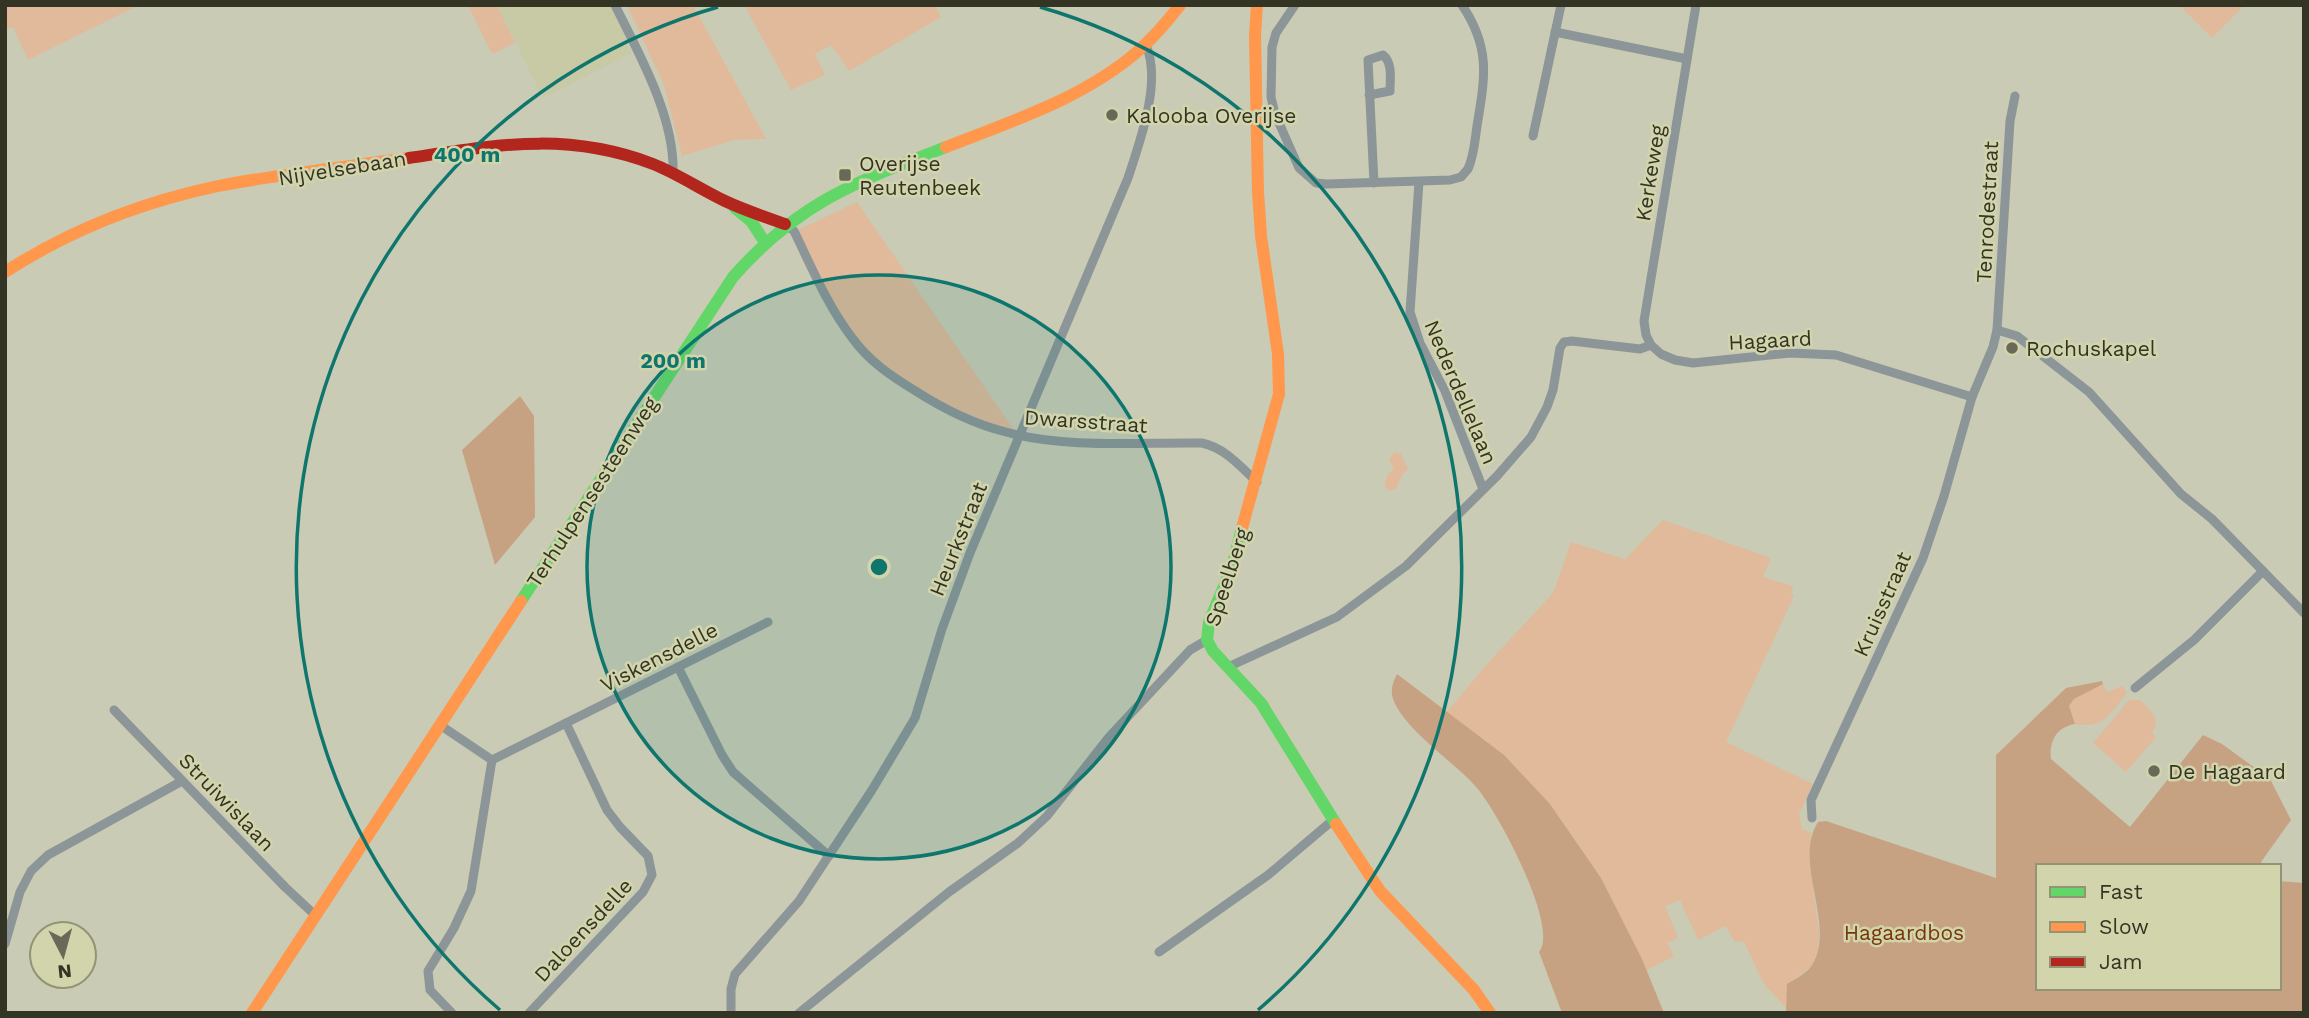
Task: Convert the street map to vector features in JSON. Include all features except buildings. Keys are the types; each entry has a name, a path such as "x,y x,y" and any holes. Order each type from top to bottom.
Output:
{"main road":[{"name":"Terhulpensesteenweg","path":"253,1013 733,277 764,241 811,205 858,181 1077,95 1104,79 1146,45 1180,5"},
{"name":"Speelberg","path":"1208,640 1209,622 1232,567 1257,482 1275,414 1280,374 1261,236 1256,98 1257,5"},
{"name":"Nijvelsebaan","path":"5,272 48,246 82,230 125,211 173,197 219,186 499,145 554,143 611,152 673,173 726,201 785,224"},
{"name":"Nijvelsebaan","path":"726,201 751,221 764,241"},
{"path":"1208,640 1213,651 1261,703 1380,891 1474,990 1490,1013"}],"street":[{"path":"615,5 662,112 671,144 673,173"},
{"path":"1295,5 1276,33 1272,47 1271,97 1282,131 1299,168 1316,183 1327,184 1419,182 1461,177 1471,162 1485,77 1481,41 1474,23 1462,5"},
{"path":"1533,136 1562,5"},
{"name":"Kerkeweg","path":"1651,345 1644,321 1696,5"},
{"path":"1555,32 1687,59"},
{"name":"Heurkstraat","path":"731,1013 731,985 738,970 789,914 876,783 915,718 942,629 970,553 1128,178 1146,113 1151,77 1150,55 1146,45"},
{"path":"1256,82 1271,82"},
{"path":"1370,95 1374,183"},
{"name":"Tenrodestraat","path":"1997,330 2008,145 2015,96"},
{"path":"1256,98 1271,97"},
{"name":"Nederdellelaan","path":"1419,182 1410,312 1420,343 1445,390 1483,489"},
{"name":"Dwarsstraat","path":"785,224 794,232 835,314 853,340 872,361 931,401 968,419 1020,435 1069,441 1202,443 1221,449 1257,482"},
{"path":"1972,397 1993,347 1997,330 2017,336 2089,392 2181,494 2212,519 2304,613"},
{"path":"1228,667 1337,617 1406,566 1522,448 1539,423 1553,390 1560,348 1564,342 1640,349 1651,345"},
{"name":"Hagaard","path":"1651,345 1661,354 1693,363 1790,353 1836,355 1972,397"},
{"name":"Kruisstraat","path":"1812,818 1811,800 1923,558 1972,397"},
{"path":"2135,688 2194,640 2263,571"},
{"name":"Viskensdelle","path":"566,723 768,622"},
{"name":"Speelberg","path":"799,1013 949,892 1018,843 1047,816 1108,737 1190,650 1208,640"},
{"path":"678,667 733,772 829,856"},
{"name":"Struiwislaan","path":"114,710 316,916"},
{"path":"492,760 566,723"},
{"name":"Daloensdelle","path":"529,1013 643,892 652,875 649,856 607,810 566,723"},
{"path":"440,725 492,760"},
{"path":"452,1013 430,989 428,971 454,928 471,891 492,760"},
{"path":"5,944 20,892 31,871 48,855 182,781"},
{"path":"1159,952 1268,875 1333,820"}],"shaded area":[{"path":"5,5 139,5 28,60 13,27 5,30"},
{"path":"468,5 497,5 515,43 492,54"},
{"path":"497,5 611,5 632,53 543,98"},
{"path":"627,5 693,5 766,139 734,140 682,156 664,85"},
{"path":"744,5 935,5 941,17 849,71 831,45 815,54 825,75 791,90"},
{"path":"2179,5 2245,5 2212,38"},
{"path":"857,202 1014,430 970,416 924,394 883,365 851,331 829,294 798,230"},
{"path":"1395,452 1401,454 1408,469 1396,489 1390,491 1385,487 1385,482 1394,470 1389,459"},
{"path":"1663,520 1771,558 1763,577 1793,586 1791,594 1794,596 1726,742 1813,784 1799,814 1802,829 1811,833 1810,867 1819,931 1818,950 1812,966 1787,984 1786,1008 1764,984 1744,942 1734,941 1726,926 1698,940 1680,900 1665,906 1678,938 1667,943 1674,956 1647,970 1601,878 1550,804 1504,755 1446,713 1553,593 1571,542 1625,559"},
{"path":"2103,684 2107,692 2122,686 2127,693 2100,722 2075,724 2069,706 2074,699"},
{"path":"2129,700 2140,700 2151,711 2156,723 2152,733 2156,737 2126,772 2093,743"}],"green space":[{"path":"520,396 534,416 535,517 495,565 462,450"},
{"path":"1397,674 1504,755 1550,804 1601,878 1642,959 1664,1013 1562,1013 1539,952 1543,939 1534,895 1511,843 1477,788 1419,734 1399,711 1392,692"},
{"name":"Hagaardbos","path":"2102,681 2103,684 2074,699 2069,706 2075,724 2063,728 2055,736 2051,759 2130,827 2203,735 2222,744 2270,779 2291,820 2261,862 2262,864 2036,864 2036,990 2281,990 2281,881 2304,883 2304,1013 1786,1013 1787,984 1810,968 1818,949 1820,931 1810,856 1811,839 1818,822 1826,821 1996,878 1996,755 2066,688"}],"traffic: fast":[{"path":"521,601 733,277 757,251 781,230 830,197 946,147"},
{"path":"735,208 751,221 764,241"},
{"path":"1242,528 1232,567 1209,622 1207,640 1213,651 1261,703 1336,824"}],"traffic: slow":[{"path":"946,147 1021,118 1093,83 1137,52 1160,30 1180,5"},
{"path":"1242,528 1279,394 1278,354 1261,236 1258,192 1255,35 1257,5"},
{"path":"5,272 55,243 107,219 162,200 241,182 409,158"},
{"path":"252,1013 521,601"},
{"path":"1336,824 1380,891 1474,990 1490,1013"}],"traffic: jam":[{"path":"409,158 502,145 561,144 591,147 653,164 732,204 785,224"}],"place":[{"name":"Kalooba Overijse","path":"1112,115"},
{"name":"Overijse Reutenbeek","path":"845,175"},
{"name":"Rochuskapel","path":"2012,348"},
{"name":"De Hagaard","path":"2154,771"}]}
